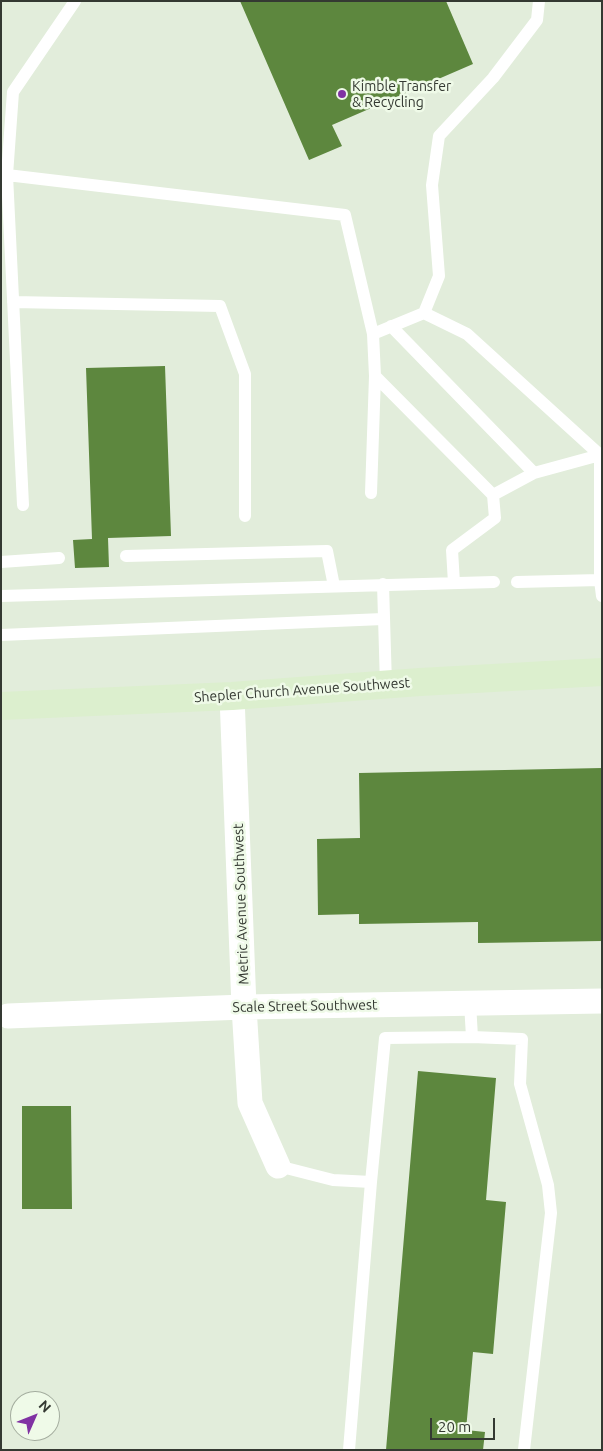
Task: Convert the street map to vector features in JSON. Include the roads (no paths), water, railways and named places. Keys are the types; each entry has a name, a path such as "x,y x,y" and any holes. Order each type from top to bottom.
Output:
{"street":[{"name":"Shepler Church Avenue Southwest","path":"1,706 232,696 386,684 602,672"},
{"name":"Metric Avenue Southwest","path":"232,696 244,1007 250,1103 278,1166"},
{"name":"Scale Street Southwest","path":"8,1016 244,1007 602,1000"}],"lane":[{"path":"23,505 7,175 12,92 75,1"},
{"path":"373,334 424,313 439,276 432,185 439,136 493,78 532,27 537,20 539,1"},
{"path":"7,175 345,215 373,334 375,376 371,493"},
{"path":"13,302 220,306 245,374 246,516"},
{"path":"424,313 467,334 600,455 600,580 602,596"},
{"path":"391,326 534,472"},
{"path":"375,376 492,495 495,518 452,550 454,583"},
{"path":"492,495 534,472 600,455"},
{"path":"126,556 327,551 334,586"},
{"path":"1,562 59,558"},
{"path":"517,582 600,580"},
{"path":"1,596 494,582"},
{"path":"383,584 386,684"},
{"path":"1,635 383,619"},
{"path":"470,1003 472,1037"},
{"path":"349,1450 385,1038 472,1037 522,1039 520,1084 548,1185 551,1212 524,1450"},
{"path":"278,1166 333,1180 371,1182"}],"place":[{"name":"Kimble Transfer & Recycling","path":"342,94"}]}
